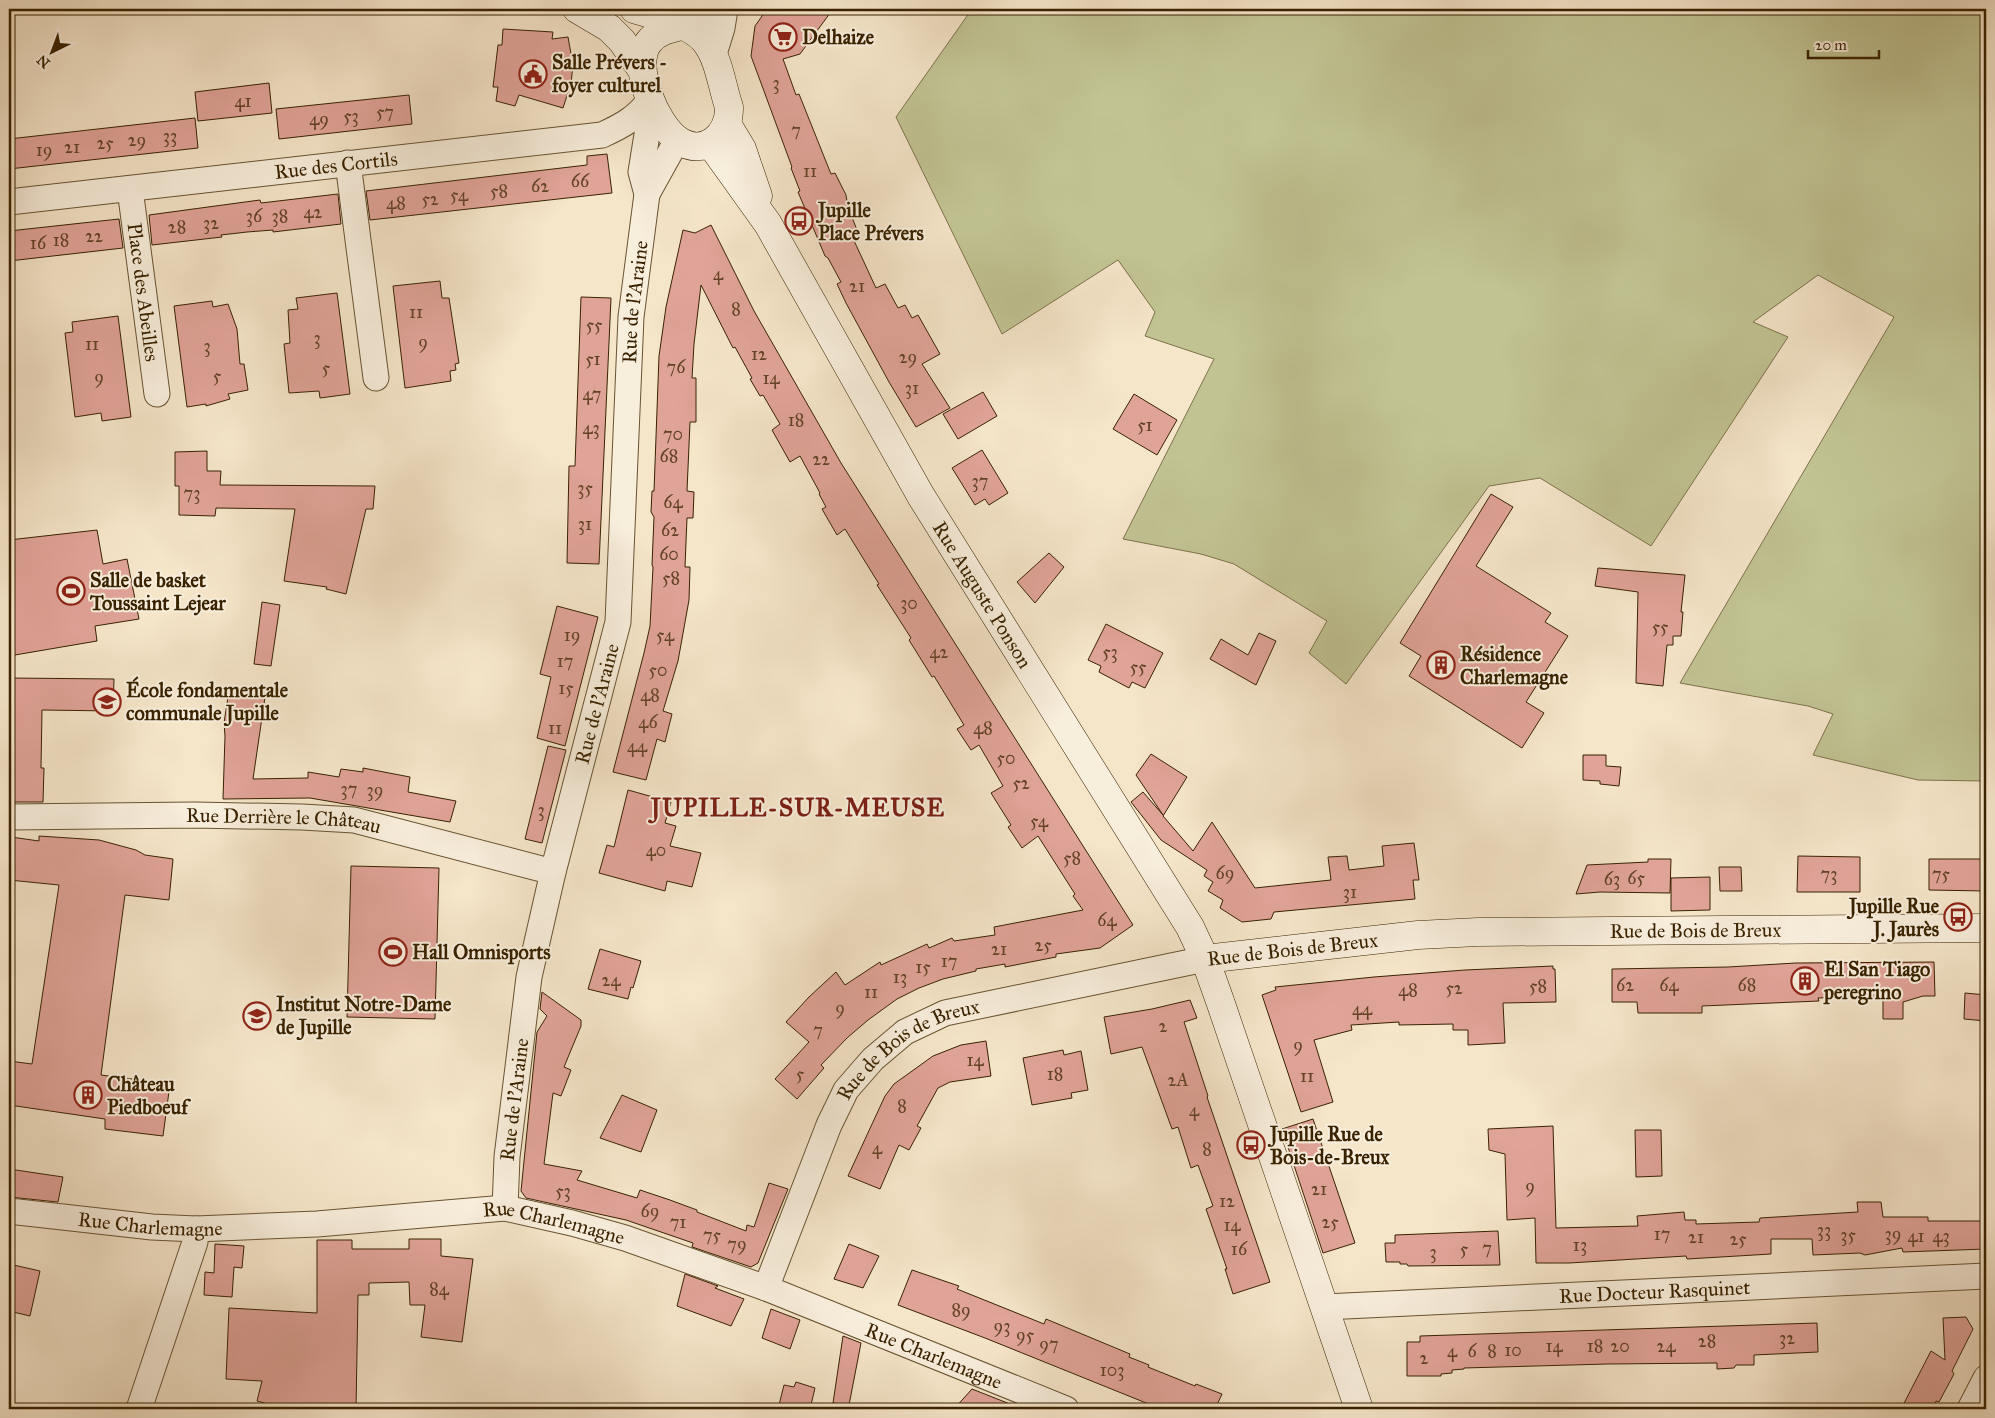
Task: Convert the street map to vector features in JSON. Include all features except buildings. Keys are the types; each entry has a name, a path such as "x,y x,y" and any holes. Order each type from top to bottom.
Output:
{"street":[{"path":"576,9 609,28 622,41 642,70 653,104 661,120 677,140 693,146 719,134 729,107 713,57 705,41 698,34 683,27 634,9"},
{"path":"642,70 644,51 648,43 662,31 683,27 719,9"},
{"path":"713,57 722,28 725,9"},
{"path":"647,194 641,172 653,104"},
{"name":"Rue des Cortils","path":"9,202 602,135 624,124 653,104"},
{"name":"Rue Auguste Ponson","path":"719,134 921,496 1190,927 1205,959 1360,1409"},
{"path":"647,194 677,140"},
{"path":"348,163 376,378"},
{"name":"Place des Abeilles","path":"130,189 157,394"},
{"name":"Rue de l'Araine","path":"505,1208 507,1156 530,977 553,872 618,622 631,317 647,194"},
{"name":"Rue Derrière le Château","path":"9,817 194,815 354,820 553,872"},
{"name":"Rue de Bois de Breux","path":"766,1288 829,1125 846,1090 873,1059 906,1032 945,1013 1205,959 1418,935 1478,932 1986,928"},
{"name":"Rue Charlemagne","path":"9,1211 196,1229 317,1224 505,1208 572,1223 625,1238 766,1288 1034,1403 1066,1409"},
{"path":"139,1409 195,1242 196,1229"},
{"name":"Rue Docteur Rasquinet","path":"1324,1308 1986,1276"},
{"path":"1970,1409 1986,1378"}],"green space":[{"path":"972,9 1986,9 1986,781 1918,780 1813,755 1833,714 1808,706 1680,683 1894,317 1818,275 1753,322 1788,337 1651,546 1540,478 1489,486 1346,684 1309,653 1327,621 1234,564 1201,554 1123,539 1214,359 1145,336 1155,312 1118,260 1002,334 896,117"}],"place":[{"name":"Delhaize","path":"783,37"},
{"name":"Salle Prévers - foyer culturel","path":"533,74"},
{"name":"Jupille Place Prévers","path":"799,221"},
{"name":"Salle de basket Toussaint Lejear","path":"71,591"},
{"name":"Résidence Charlemagne","path":"1441,665"},
{"name":"École fondamentale communale Jupille","path":"107,702"},
{"name":"Jupille Rue J. Jaurès","path":"1958,917"},
{"name":"Hall Omnisports","path":"393,952"},
{"name":"El San Tiago peregrino","path":"1805,981"},
{"name":"Institut Notre-Dame de Jupille","path":"257,1016"},
{"name":"Château Piedboeuf","path":"88,1095"},
{"name":"Jupille Rue de Bois-de-Breux","path":"1251,1145"}],"district":[{"name":"JUPILLE-SUR-MEUSE","path":"798,807"}]}
